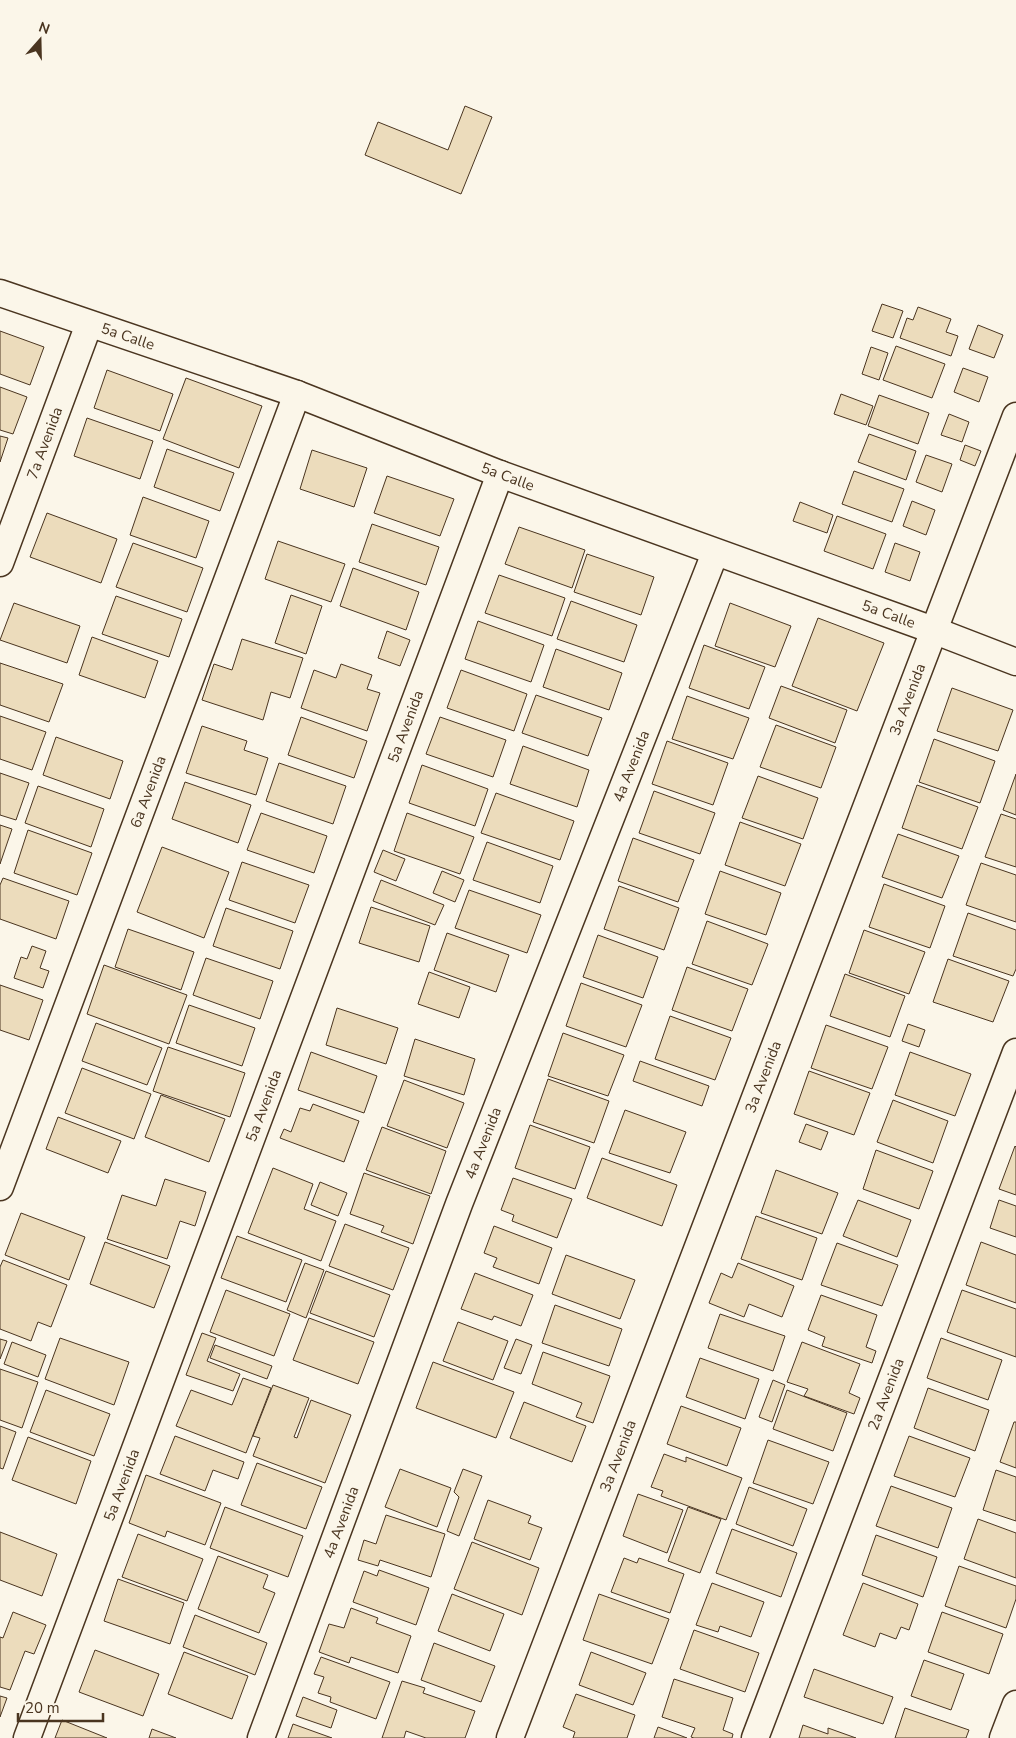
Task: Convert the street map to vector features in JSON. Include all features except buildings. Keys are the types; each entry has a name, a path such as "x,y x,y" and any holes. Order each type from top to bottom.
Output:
{"street":[{"name":"5a Calle","path":"0,292 297,394 500,474 933,630 1016,662"},
{"name":"7a Avenida","path":"0,563 89,324"},
{"name":"6a Avenida","path":"0,1187 297,394"},
{"name":"3a Avenida","path":"510,1738 1016,416"},
{"name":"5a Avenida","path":"28,1738 500,474"},
{"name":"4a Avenida","path":"260,1738 458,1204 715,553"},
{"name":"2a Avenida","path":"755,1738 1016,1052"},
{"path":"1003,1738 1016,1704"}]}
